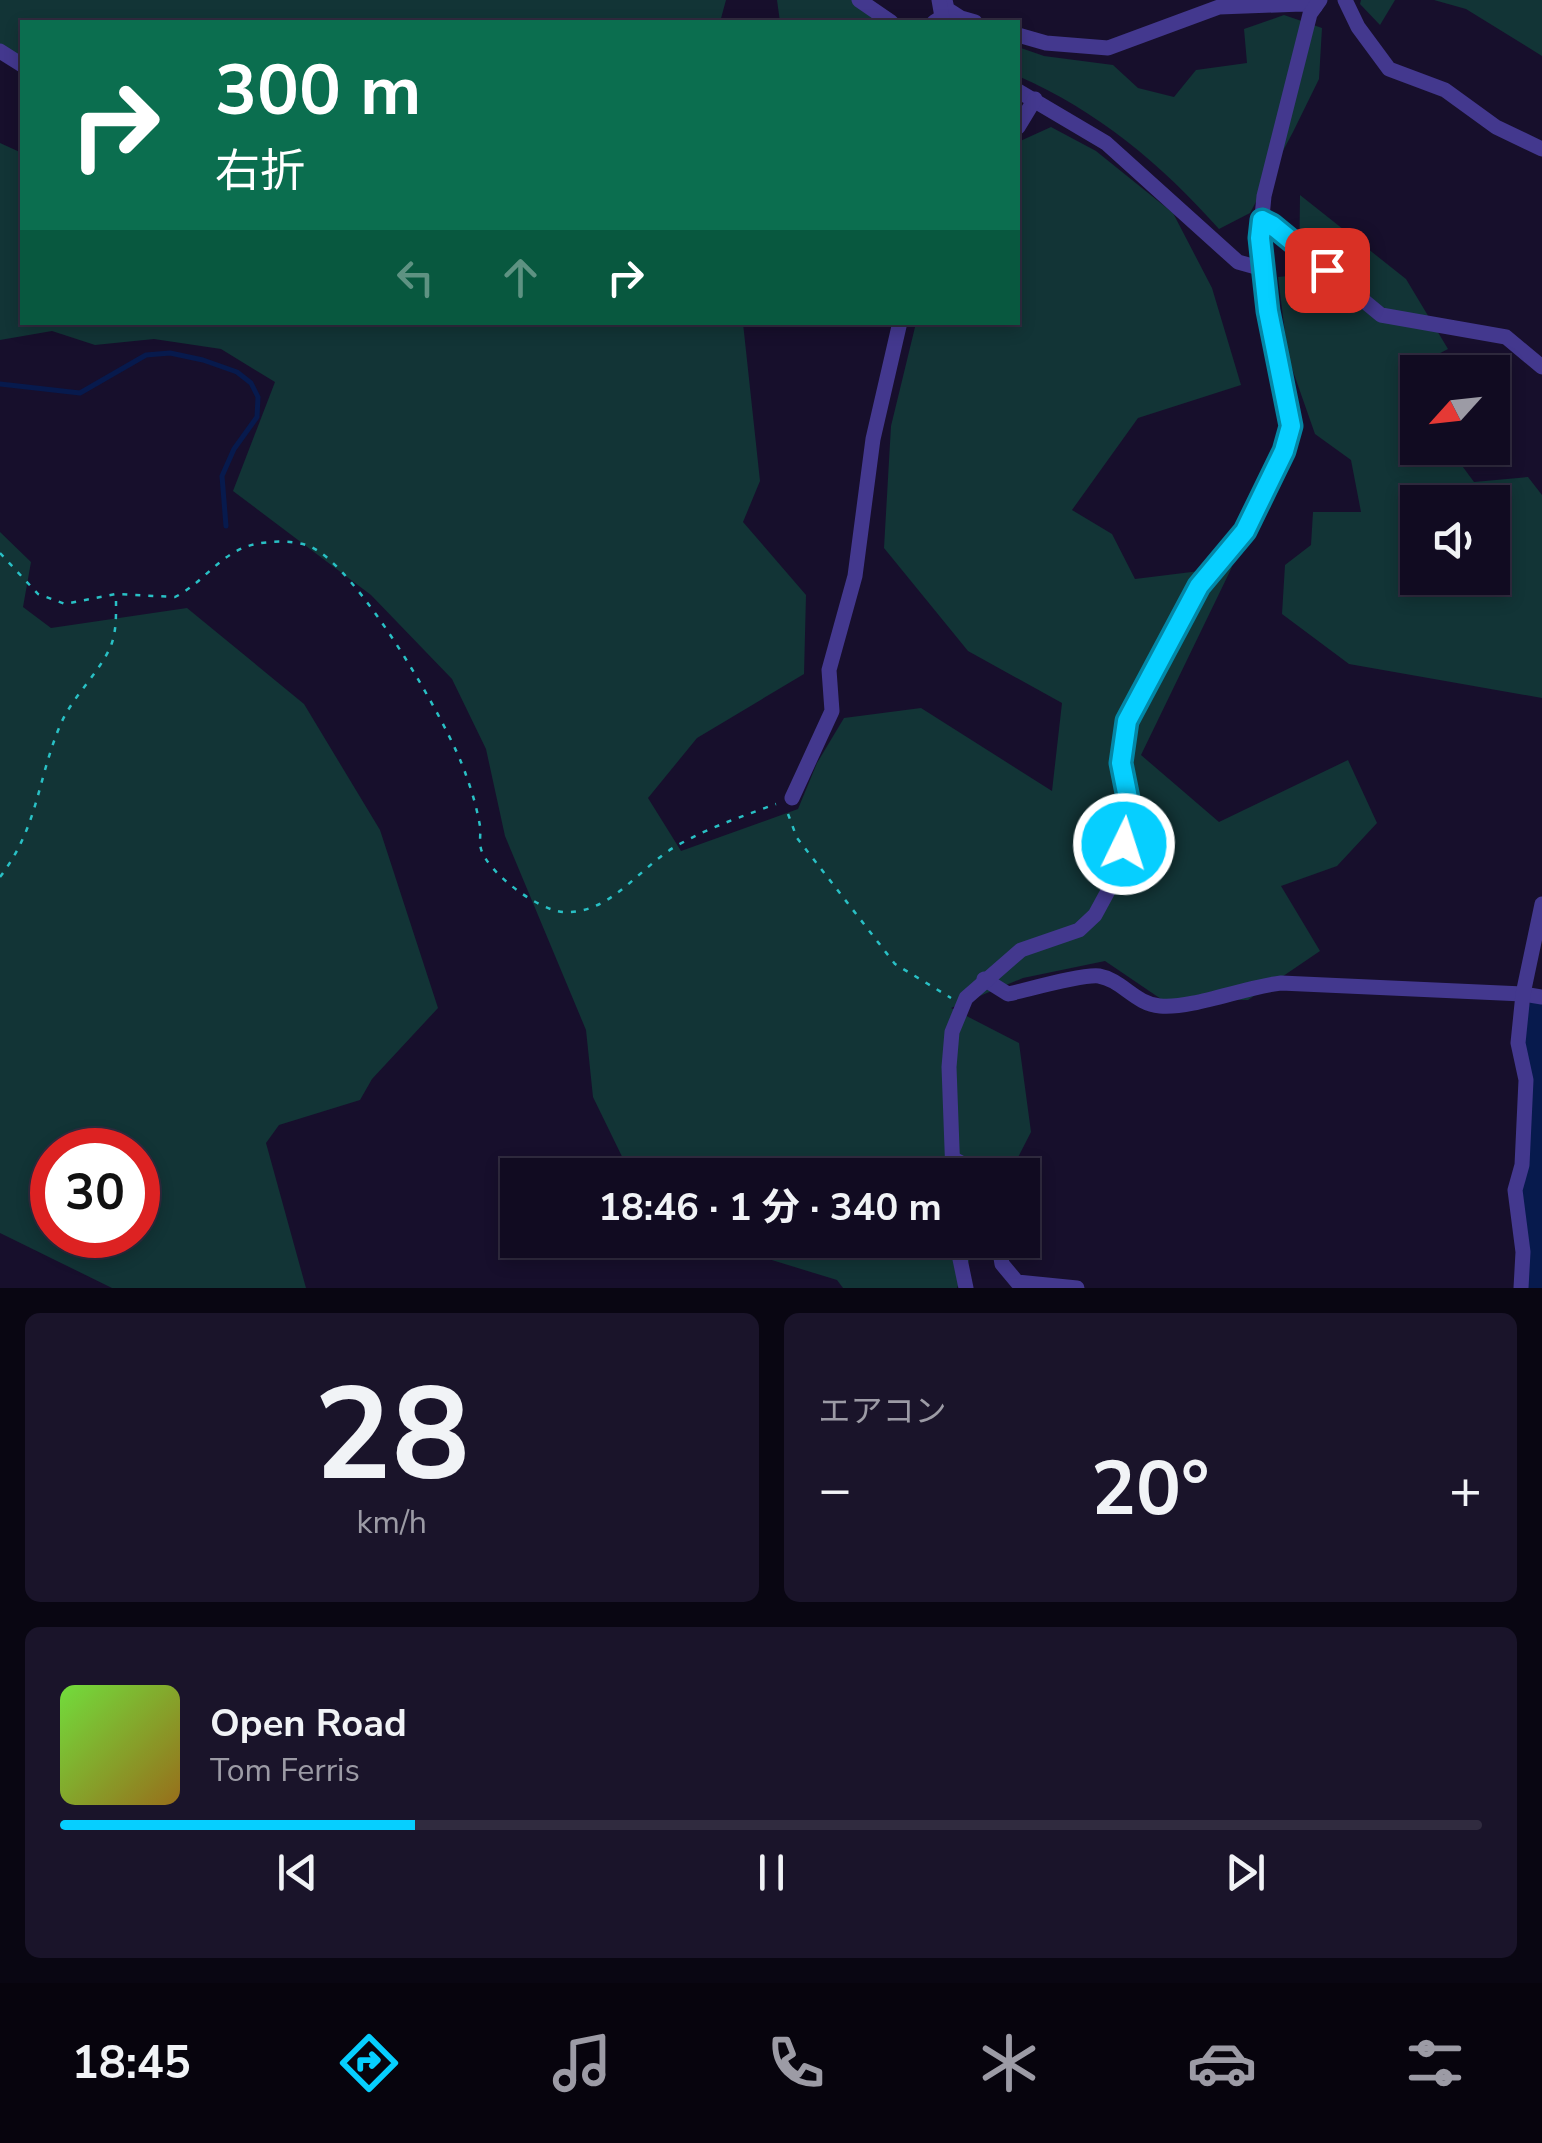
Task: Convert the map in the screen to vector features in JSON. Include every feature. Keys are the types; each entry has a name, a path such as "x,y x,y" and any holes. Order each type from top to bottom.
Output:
{"street":[{"path":"859,0 888,20"},
{"path":"942,0 947,9 968,20"},
{"path":"1345,0 1358,27 1389,69 1444,90 1496,127 1542,149"},
{"path":"1020,36 1046,43 1108,48 1219,7 1318,4"},
{"path":"953,1158 948,1067 952,1032 963,1006 984,979 1020,950 1079,930 1094,915 1114,880 1124,844 1129,803 1121,763 1127,721 1199,586 1245,531 1284,451 1291,426 1274,355 1263,269 1262,220 1268,178 1310,14 1318,4"},
{"path":"1020,92 1106,143 1238,262 1263,269"},
{"path":"1020,125 1035,99"},
{"path":"1262,220 1381,315 1506,337 1542,367"},
{"path":"792,798 832,711 829,670 855,576 874,439 899,325"},
{"path":"1521,1288 1516,1190 1522,1166 1526,1080 1518,1044 1523,994 1542,904"},
{"path":"984,979 1008,994 1097,976 1114,982 1141,1002 1162,1006 1281,983 1542,998"},
{"path":"960,1258 966,1288"},
{"path":"1001,1258 1016,1282 1077,1288"}],"path":[{"path":"0,553 38,594 65,604 116,594 174,597 236,549 259,543 309,546 326,557 370,608 441,718 466,774 480,826 481,851 512,886 559,912 586,910 608,899 672,848 708,828 792,798"},
{"path":"0,877 14,859 35,815 59,728 77,694 109,650 116,629 116,594"},
{"path":"792,798 787,812 797,838 895,964 963,1006"}],"green space":[{"path":"0,0 726,0 721,20 20,20 20,61 0,50"},
{"path":"777,0 852,0 880,20 780,20"},
{"path":"1361,0 1395,0 1380,25 1360,4"},
{"path":"1434,0 1542,0 1542,56 1466,9"},
{"path":"1284,15 1322,28 1319,79 1250,213 1219,229 1127,141 1075,106 1020,77 1020,48 1044,56 1113,65 1138,88 1174,97 1196,70 1247,63 1244,29"},
{"path":"1051,127 1096,151 1173,213 1212,288 1241,385 1138,418 1072,510 1112,534 1135,579 1232,567 1141,755 1219,822 1348,760 1377,823 1337,866 1281,886 1320,951 1248,1000 1161,999 1105,961 1023,978 951,1008 1019,1043 1031,1132 1018,1158 623,1158 593,1097 586,1030 505,836 486,749 452,679 371,595 233,491 275,382 221,349 154,339 95,345 52,331 0,340 0,143 20,152 20,325 743,325 760,481 743,522 806,595 804,674 697,738 648,798 681,851 798,809 817,763 844,718 921,708 1052,791 1062,703 968,651 884,548 891,426 916,325 1020,325 1020,141"},
{"path":"1300,195 1406,279 1448,349 1436,355 1400,355 1400,465 1462,465 1474,482 1528,477 1542,495 1542,698 1349,664 1282,614 1285,565 1311,545 1313,512 1361,512 1351,460 1315,434 1288,357 1278,277 1299,275"},
{"path":"0,532 31,562 23,607 51,628 187,608 304,704 380,830 438,1008 372,1079 360,1100 279,1125 266,1143 306,1288 112,1288 51,1258 160,1258 160,1128 30,1128 30,1248 0,1233"},
{"path":"765,1258 970,1258 957,1288 843,1288 837,1280"}],"waterway":[{"path":"0,384 80,393 146,355 170,353 237,372 251,383 258,397 257,417 234,449 222,476 226,526"},
{"path":"1530,1288 1536,1044 1542,1010"}],"route":[{"path":"1124,844 1129,803 1121,763 1127,721 1199,586 1245,531 1284,451 1291,426 1274,355 1260,238 1262,220 1327,270"}]}
